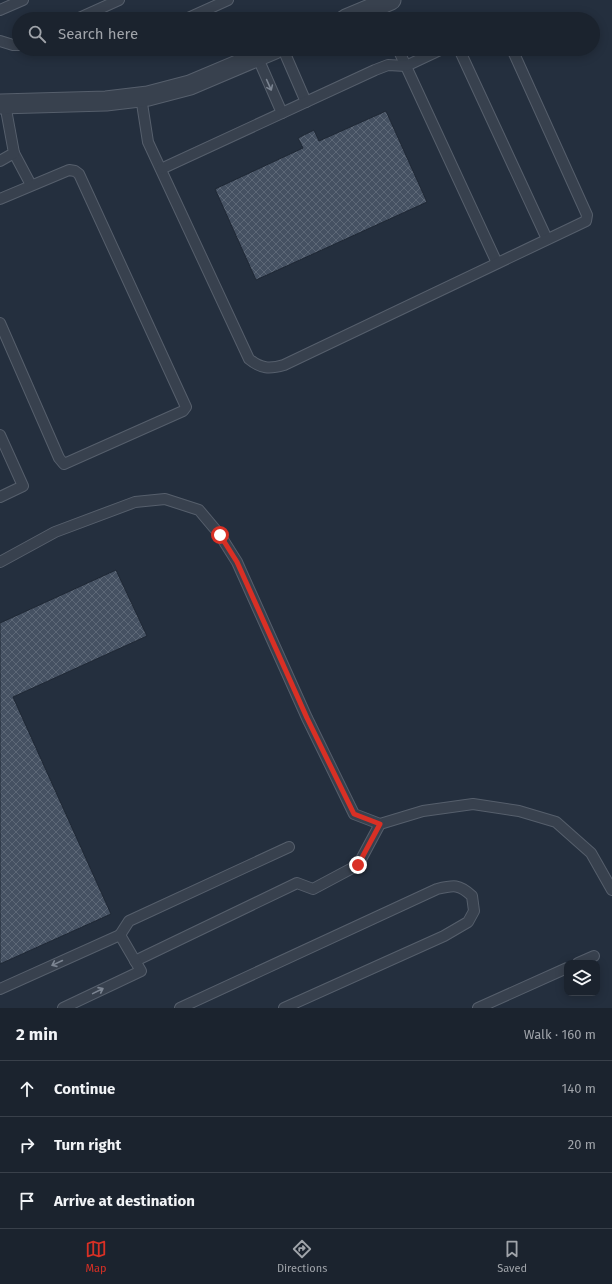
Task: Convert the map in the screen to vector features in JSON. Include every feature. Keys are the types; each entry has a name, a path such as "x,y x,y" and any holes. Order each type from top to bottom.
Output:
{"street":[{"path":"364,12 376,7"},
{"path":"2,104 106,101 141,97 190,85 257,56"}],"lane":[{"path":"0,10 23,0"},
{"path":"92,12 119,0"},
{"path":"201,12 228,0"},
{"path":"0,42 12,45"},
{"path":"257,56 282,113"},
{"path":"286,56 306,102"},
{"path":"401,56 498,263"},
{"path":"161,169 375,70 388,65 406,66 427,56"},
{"path":"462,56 547,239"},
{"path":"141,97 148,142 249,359 256,365 272,368 284,365 586,221 587,215 515,56"},
{"path":"2,104 14,153 31,185"},
{"path":"0,161 14,153"},
{"path":"0,199 69,170 76,171 79,174 186,407 183,410 64,464 59,458 0,323"},
{"path":"0,497 23,486 1,439"},
{"path":"0,562 55,532 135,502 164,499 199,510 220,535 237,562 307,718 354,814 380,824 423,811 473,804 519,811 556,822 591,853 612,890"},
{"path":"135,961 297,883 313,889 358,865 380,824"},
{"path":"0,989 120,935 129,921 289,847"},
{"path":"180,1008 437,889 452,886 463,888 472,896 474,911 468,922 444,936 284,1008"},
{"path":"63,1008 141,971 120,935"},
{"path":"585,960 594,956"},
{"path":"478,1008 564,969"}],"building":[{"path":"386,111 427,202 256,280 215,189 303,148 298,138 314,130 319,141"},
{"path":"116,570 147,636 13,697 111,914 0,964 0,623"}],"route":[{"path":"220,535 237,562 307,718 354,814 380,824 358,865"}]}
